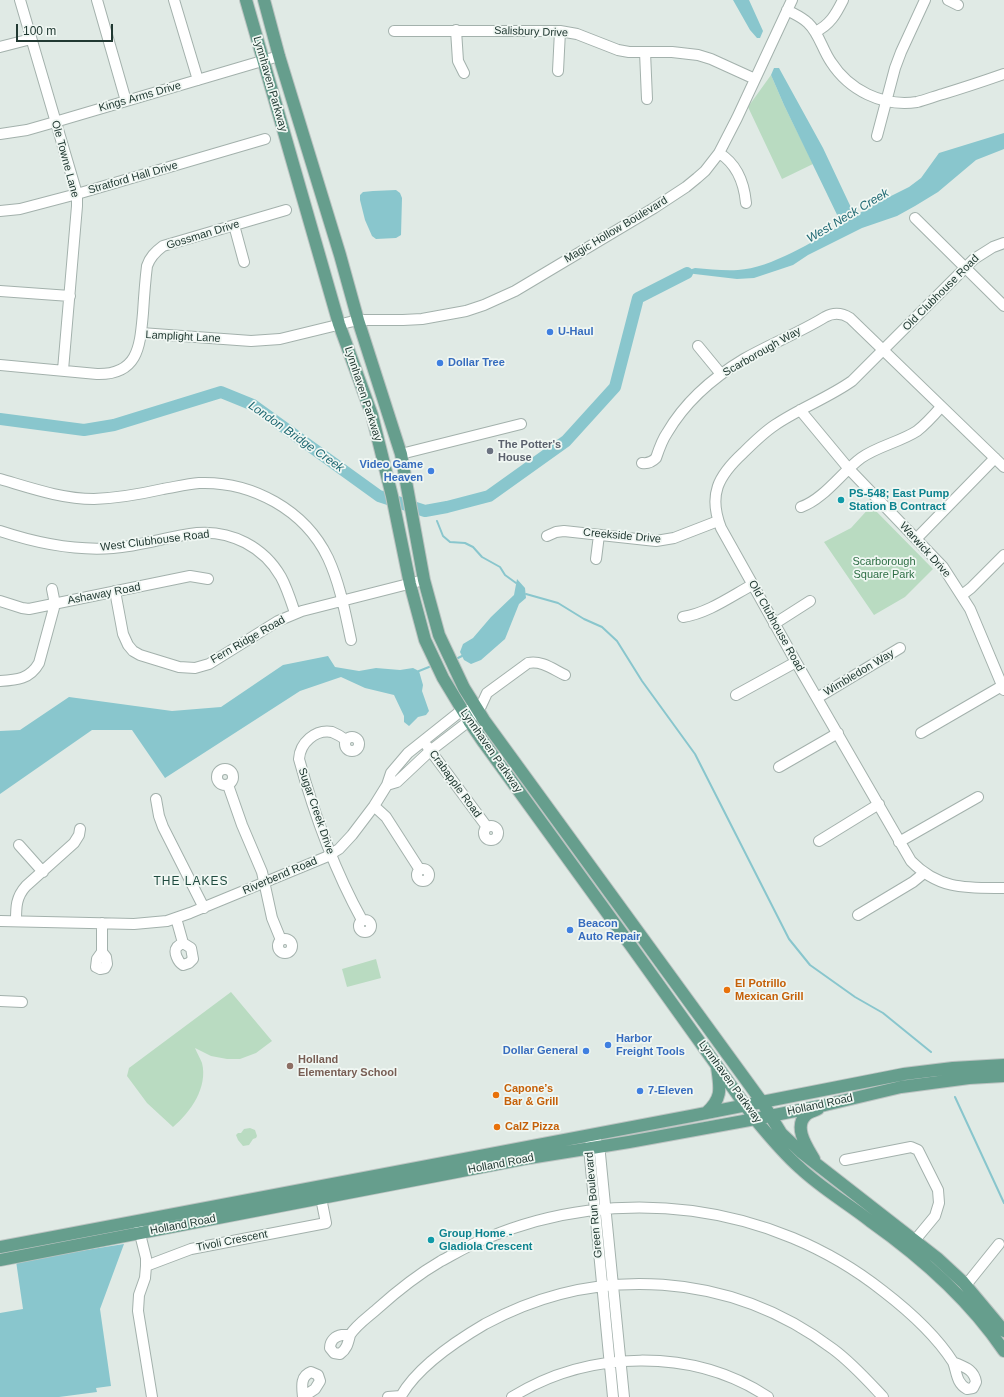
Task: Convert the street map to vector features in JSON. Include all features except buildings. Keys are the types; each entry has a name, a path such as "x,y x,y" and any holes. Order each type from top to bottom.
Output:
{"main road":[{"name":"Lynnhaven Parkway","path":"246,0 339,324 367,400 392,496 410,584 425,640 443,678 469,721 755,1119 800,1169 872,1222 933,1270 962,1299 1004,1351"},
{"name":"Lynnhaven Parkway","path":"264,0 279,56 340,255 358,320 401,454 424,580 439,635 452,664 478,710 762,1102 781,1133 801,1152 915,1240 966,1285 1004,1331"},
{"path":"367,400 375,413 387,445 394,452 401,454"},
{"path":"706,1113 717,1102 720,1092 716,1064"},
{"name":"Holland Road","path":"0,1247 904,1074 953,1068 1004,1065"},
{"name":"Holland Road","path":"0,1260 320,1198 755,1119 825,1105 901,1087 969,1078 1004,1076"},
{"path":"818,1165 803,1139 801,1124 806,1115 825,1105"}],"street":[{"name":"Ole Towne Lane","path":"20,0 77,194 78,206 63,370"},
{"path":"97,0 126,101"},
{"path":"174,0 198,80"},
{"name":"Magic Hollow Boulevard","path":"339,324 358,320 422,319 466,311 499,299 573,257 686,187 705,170 719,153 792,0"},
{"path":"815,32 831,21 843,0"},
{"path":"877,136 894,68 925,0"},
{"path":"948,0 958,5"},
{"path":"787,10 808,23 815,32 830,62 843,78 861,91 872,96 897,102 918,101 1004,74"},
{"path":"456,30 458,61 464,73"},
{"name":"Salisbury Drive","path":"394,31 560,31 577,34 618,50 629,52 672,52 698,55 711,59 755,79"},
{"path":"558,71 560,31"},
{"path":"0,47 31,39"},
{"path":"645,52 647,99"},
{"name":"Kings Arms Drive","path":"0,134 27,130 279,56"},
{"name":"Stratford Hall Drive","path":"0,211 20,209 77,194 265,139"},
{"path":"719,153 736,168 743,186 746,203"},
{"name":"Gossman Drive","path":"141,332 147,266 153,254 163,246 286,210"},
{"path":"915,218 1004,306"},
{"path":"234,225 244,262"},
{"name":"Old Clubhouse Road","path":"1004,243 982,253 965,268 852,380 841,388 785,418 766,432 729,466 719,482 716,509 718,520 752,585 911,861 924,873 935,880 953,886 963,888 1004,888"},
{"path":"0,291 70,296"},
{"name":"Scarborough Way","path":"642,463 649,463 656,458 667,433 678,418 690,403 721,374 744,359 825,317 841,314 850,318 883,350"},
{"name":"Lamplight Lane","path":"0,365 105,374 118,371 130,361 135,355 140,343 141,332 251,341 280,339 339,324"},
{"path":"698,346 721,374"},
{"path":"883,350 1004,467"},
{"path":"801,507 812,502 867,455 916,431 924,425 941,407"},
{"name":"Warwick Drive","path":"800,410 849,469 944,567 970,609 1003,688"},
{"path":"401,454 521,424"},
{"path":"916,539 995,458"},
{"path":"0,479 51,494 80,498 125,496 186,484 200,483 230,485 248,489 268,497 280,504 297,518 319,542 328,559 336,581 351,640"},
{"name":"Creekside Drive","path":"547,536 564,531 656,541 674,538 718,520"},
{"name":"West Clubhouse Road","path":"0,531 48,544 90,548 123,547 195,534 216,533 238,538 258,550 270,562 284,583 295,613"},
{"path":"596,559 599,535"},
{"path":"962,595 1003,558"},
{"name":"Ashaway Road","path":"0,601 22,608 29,608 190,576 208,579"},
{"name":"Fern Ridge Road","path":"115,591 123,634 128,645 133,651 140,655 187,668 195,668 209,664 264,629 295,613 424,580"},
{"path":"683,617 704,612 752,585"},
{"path":"0,681 21,679 35,669 40,658 55,604 52,589"},
{"path":"774,624 810,601"},
{"name":"Wimbledon Way","path":"817,698 900,648"},
{"path":"736,695 796,662"},
{"name":"Riverbend Road","path":"387,785 397,782 430,750 469,721 481,706 487,693 528,663 540,663 565,675"},
{"path":"921,733 1003,688"},
{"path":"462,710 478,710"},
{"name":"Riverbend Road","path":"0,921 134,924 152,923 176,918 204,908 331,854 346,842 374,806 387,785 391,773 408,753 462,710"},
{"name":"Sugar Creek Drive","path":"346,740 332,732 321,732 304,743 299,760 331,854 351,901 362,920"},
{"path":"779,767 838,733"},
{"name":"Crabapple Road","path":"423,741 487,827"},
{"path":"228,784 242,825 262,872 272,918 281,940"},
{"path":"899,842 978,797"},
{"path":"156,799 159,816 163,827 204,908"},
{"path":"819,841 879,804"},
{"path":"374,806 386,817 420,870"},
{"path":"16,921 16,906 20,894 26,886 74,843 79,835 80,829"},
{"path":"19,845 43,872"},
{"path":"858,915 913,882 924,873"},
{"path":"176,918 183,943"},
{"path":"102,923 102,952"},
{"path":"0,1001 22,1002"},
{"name":"Green Run Boulevard","path":"593,1134 594,1210 613,1397"},
{"path":"845,1160 911,1147 918,1150 938,1190 939,1203 935,1216 907,1250"},
{"name":"Green Run Boulevard","path":"594,1148 606,1208 624,1397"},
{"name":"Tivoli Crescent","path":"146,1266 191,1248 326,1224 320,1198"},
{"path":"350,1336 366,1318 419,1274 457,1252 487,1238 523,1225 569,1213 636,1206 661,1207 705,1212 747,1222 793,1238 815,1248 866,1278 903,1307 924,1326 953,1362"},
{"path":"135,1221 140,1233 146,1258 145,1278 139,1295 138,1311 152,1397"},
{"path":"966,1285 999,1244"},
{"path":"388,1397 400,1396 411,1379 457,1342 499,1317 519,1308 555,1295 575,1290 642,1284 681,1286 725,1296 759,1307 796,1324 833,1349 863,1374 883,1397"},
{"path":"512,1397 523,1390 549,1378 574,1370 620,1361 656,1361 695,1367 728,1377 746,1384 768,1397"}],"green space":[{"path":"771,75 813,164 782,179 748,107"},
{"name":"Scarborough Square Park","path":"871,506 933,569 905,597 874,615 824,542 851,528"},
{"path":"376,959 381,978 347,987 342,969"},
{"path":"231,992 272,1041 256,1053 240,1059 227,1059 211,1056 195,1048 202,1063 203,1081 192,1106 173,1127 147,1103 127,1076 129,1068"},
{"path":"250,1128 255,1130 257,1136 249,1145 243,1146 236,1135 241,1133 244,1129"}],"water":[{"path":"733,0 749,0 763,31 760,38 757,38 750,30"},
{"name":"West Neck Creek","path":"774,68 779,68 823,148 855,216 871,206 909,187 921,178 939,153 1004,133 1004,149 976,160 938,192 897,216 862,228 808,255 793,265 754,278 737,279 686,273 695,268 738,270 764,264 792,253 842,225 771,75"},
{"path":"396,190 400,193 402,198 401,235 396,238 376,239 372,236 365,220 360,195 363,192"},
{"path":"517,579 525,588 526,598 519,604 505,639 481,660 471,664 464,660 460,652 463,644 473,638 491,617 514,595"},
{"path":"328,656 335,667 359,671 376,668 400,670 413,668 419,671 423,685 422,691 429,711 426,715 418,717 409,726 404,722 404,716 394,695 365,688 341,677 300,691 165,778 132,730 92,730 0,794 0,731 20,730 69,697 172,711 221,707 283,665"},
{"path":"124,1244 100,1309 111,1386 96,1388 97,1392 59,1397 0,1397 0,1313 23,1309 16,1261"}],"waterway":[{"name":"London Bridge Creek","path":"0,419 84,430 114,425 221,392 253,405 379,496 425,511 447,507 489,496 566,441 615,387 638,298 687,273"},
{"path":"437,521 443,536 450,542 465,543 473,547 482,557 500,567 505,575 516,583"},
{"path":"526,594 558,603 584,619 602,627 617,641 642,681 695,754 789,939 810,965 855,997 883,1013 931,1052"},
{"path":"458,658 462,656"},
{"path":"419,671 429,667"},
{"path":"955,1097 1004,1203"}],"place":[{"name":"U-Haul","path":"550,332"},
{"name":"Dollar Tree","path":"440,363"},
{"name":"The Potter's House","path":"490,451"},
{"name":"Video Game Heaven","path":"431,471"},
{"name":"PS-548; East Pump Station B Contract","path":"841,500"},
{"name":"Beacon Auto Repair","path":"570,930"},
{"name":"El Potrillo Mexican Grill","path":"727,990"},
{"name":"Harbor Freight Tools","path":"608,1045"},
{"name":"Dollar General","path":"586,1051"},
{"name":"Holland Elementary School","path":"290,1066"},
{"name":"7-Eleven","path":"640,1091"},
{"name":"Capone’s Bar & Grill","path":"496,1095"},
{"name":"CalZ Pizza","path":"497,1127"},
{"name":"Group Home - Gladiola Crescent","path":"431,1240"}],"district":[{"name":"THE LAKES","path":"191,882"}]}
